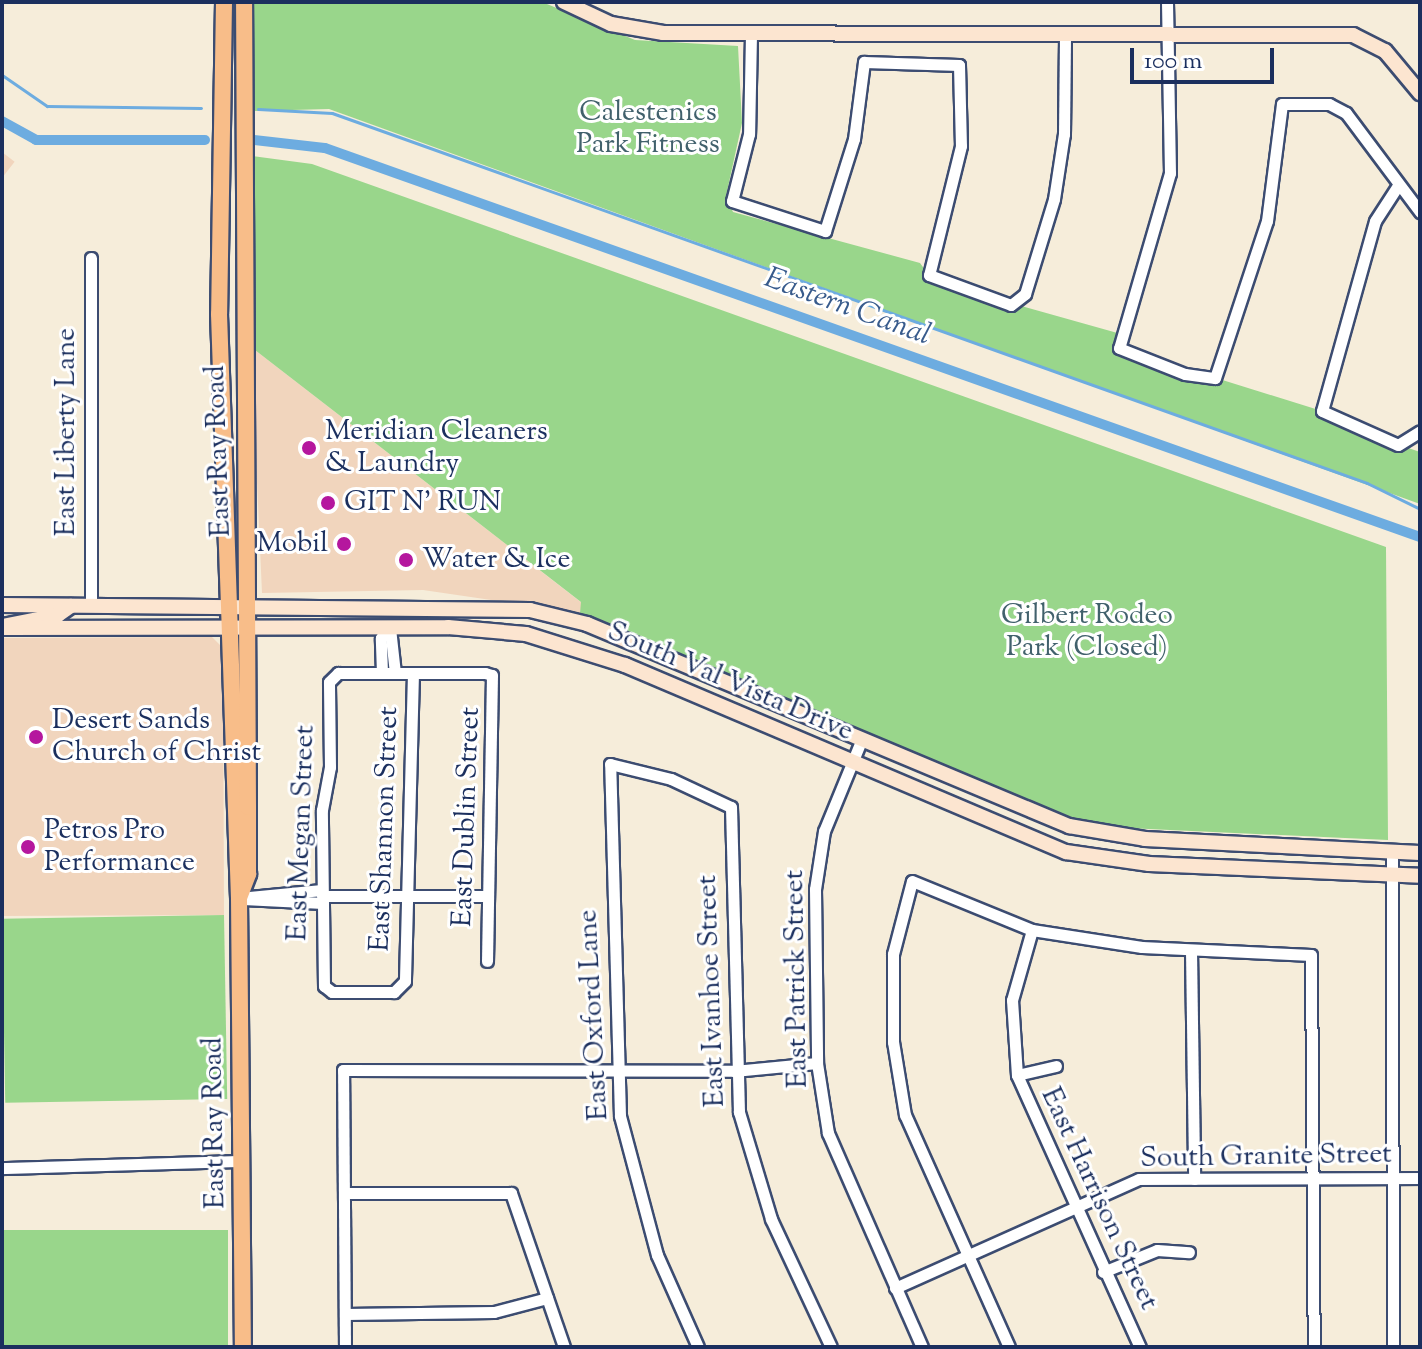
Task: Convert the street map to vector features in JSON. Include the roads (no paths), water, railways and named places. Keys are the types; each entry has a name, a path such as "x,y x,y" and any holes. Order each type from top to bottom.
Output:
{"main road":[{"name":"East Ray Road","path":"224,2 219,314 230,605 239,627 243,1347"},
{"name":"East Ray Road","path":"239,627 248,606 243,383 244,2"},
{"path":"567,3 633,29 751,34 1353,35 1385,51 1416,76 1420,93"},
{"path":"219,314 229,333 231,370 243,383"},
{"name":"South Val Vista Drive","path":"2,605 390,605 530,610 640,646 1021,811 1106,836 1420,853"},
{"path":"2,627 58,615 72,605"},
{"path":"390,605 390,628"},
{"name":"South Val Vista Drive","path":"2,627 390,628 526,634 633,668 852,762 993,827 1106,860 1420,876"},
{"path":"633,668 640,646"}],"street":[{"path":"1167,2 1170,173 1119,348 1206,380 1220,369 1267,221 1282,104 1329,104 1346,113 1397,187 1420,212"},
{"path":"751,34 749,134 732,201 825,231 854,139 864,62 959,65 961,146 929,275 1018,305 1060,168 1065,35"},
{"path":"1397,187 1375,221 1322,411 1329,421 1409,444 1420,431"},
{"name":"East Liberty Lane","path":"91,258 91,605"},
{"name":"East Shannon Street","path":"382,673 381,638 390,628"},
{"name":"East Shannon Street","path":"390,628 395,673"},
{"path":"382,673 413,673"},
{"name":"East Megan Street","path":"327,989 322,896 331,677 382,673"},
{"name":"East Shannon Street","path":"327,989 403,987 413,673"},
{"name":"East Dublin Street","path":"413,673 492,675 495,807 487,896 487,961"},
{"name":"East Patrick Street","path":"861,741 824,831 815,889 817,1063 828,1133 922,1347"},
{"name":"East Ivanhoe Street","path":"610,764 671,779 731,807 734,1071 751,1165 831,1347"},
{"name":"East Oxford Lane","path":"610,764 616,1070 631,1175 698,1347"},
{"path":"1392,852 1393,1347"},
{"path":"1009,1347 917,1152 897,1075 893,954 912,881 1032,930 1191,950 1311,955 1314,1347"},
{"path":"239,898 487,896"},
{"name":"East Harrison Street","path":"1032,930 1012,1000 1017,1075 1073,1207 1140,1347"},
{"path":"1191,950 1194,1179"},
{"path":"345,1347 343,1070 734,1071 817,1063"},
{"path":"1017,1075 1056,1066"},
{"path":"2,1168 241,1161"},
{"name":"South Granite Street","path":"895,1288 1139,1179 1420,1178"},
{"path":"344,1193 511,1193 564,1347"},
{"path":"1103,1272 1157,1250 1189,1252"},
{"path":"345,1314 494,1312 547,1298"}],"waterway":[{"path":"2,75 47,106 201,108"},
{"path":"258,109 332,113 1367,483 1420,509"},
{"name":"Eastern Canal","path":"2,121 36,140 205,140"},
{"name":"Eastern Canal","path":"254,140 325,148 1420,537"}],"place":[{"name":"Meridian Cleaners & Laundry","path":"309,448"},
{"name":"GIT N' RUN","path":"328,503"},
{"name":"Mobil","path":"344,544"},
{"name":"Water & Ice","path":"406,560"},
{"name":"Desert Sands Church of Christ","path":"36,737"},
{"name":"Petros Pro Performance","path":"28,847"}],"park label":[{"name":"Calestenics Park Fitness","path":"648,129"},
{"name":"Gilbert Rodeo Park (Closed)","path":"1087,632"}]}
